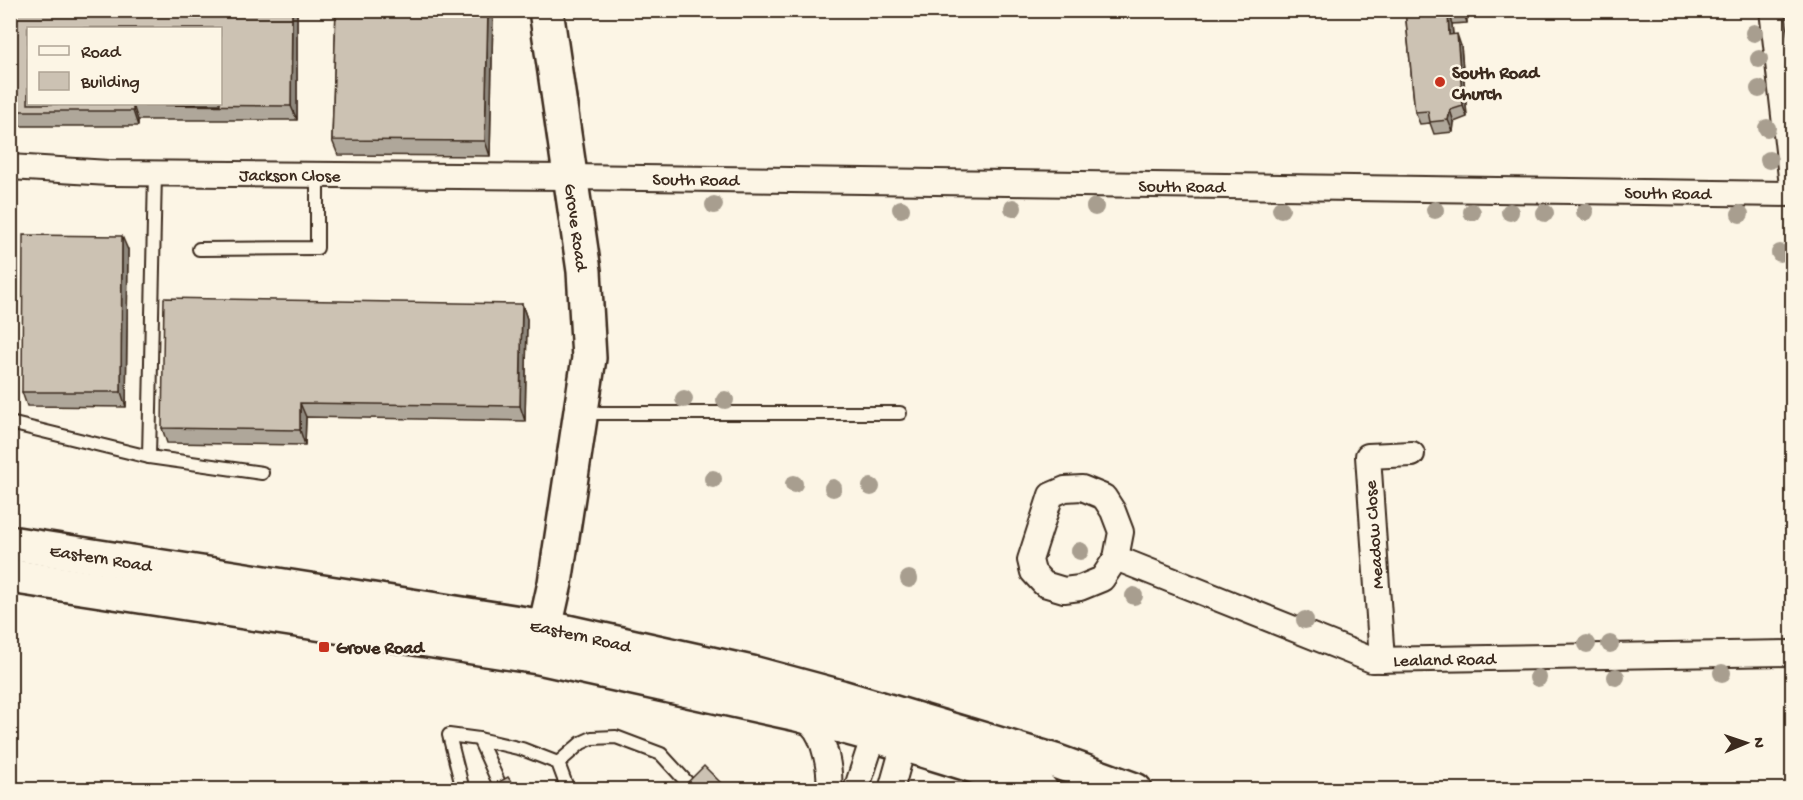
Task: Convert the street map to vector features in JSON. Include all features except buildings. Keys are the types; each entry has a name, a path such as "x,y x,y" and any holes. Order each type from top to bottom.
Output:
{"main road":[{"name":"Grove Road","path":"542,642 555,583 589,358 584,271 546,10"},
{"name":"Eastern Road","path":"10,543 542,642 797,714 1055,761 1135,789"},
{"name":"Eastern Road","path":"10,576 542,642 752,673 965,763 1041,789"}],"street":[{"path":"1772,10 1792,186"},
{"name":"Jackson Close","path":"10,167 109,173 570,177"},
{"name":"South Road","path":"570,177 1792,194"},
{"name":"Meadow Close","path":"1382,660 1368,456 1412,454"},
{"path":"1082,488 1104,497 1113,511 1121,532 1116,558 1102,579 1080,588 1064,590 1044,584 1033,572 1030,560 1051,495 1065,489 1082,488"},
{"name":"Lealand Road","path":"1116,558 1372,660 1792,653"},
{"path":"797,714 812,725 819,735 831,777 829,789"},
{"path":"856,789 892,731"},
{"path":"891,789 892,731"}],"lane":[{"path":"149,457 155,173"},
{"path":"199,249 317,248 317,175"},
{"path":"582,413 900,413"},
{"path":"10,423 149,457 262,473"},
{"path":"463,789 449,735 522,748 558,763 568,789"},
{"path":"558,763 581,743 592,738 616,737 661,754 694,789"},
{"path":"479,739 502,789"}],"place":[{"name":"South Road Church","path":"1440,82"},
{"name":"Grove Road","path":"324,647"}]}
